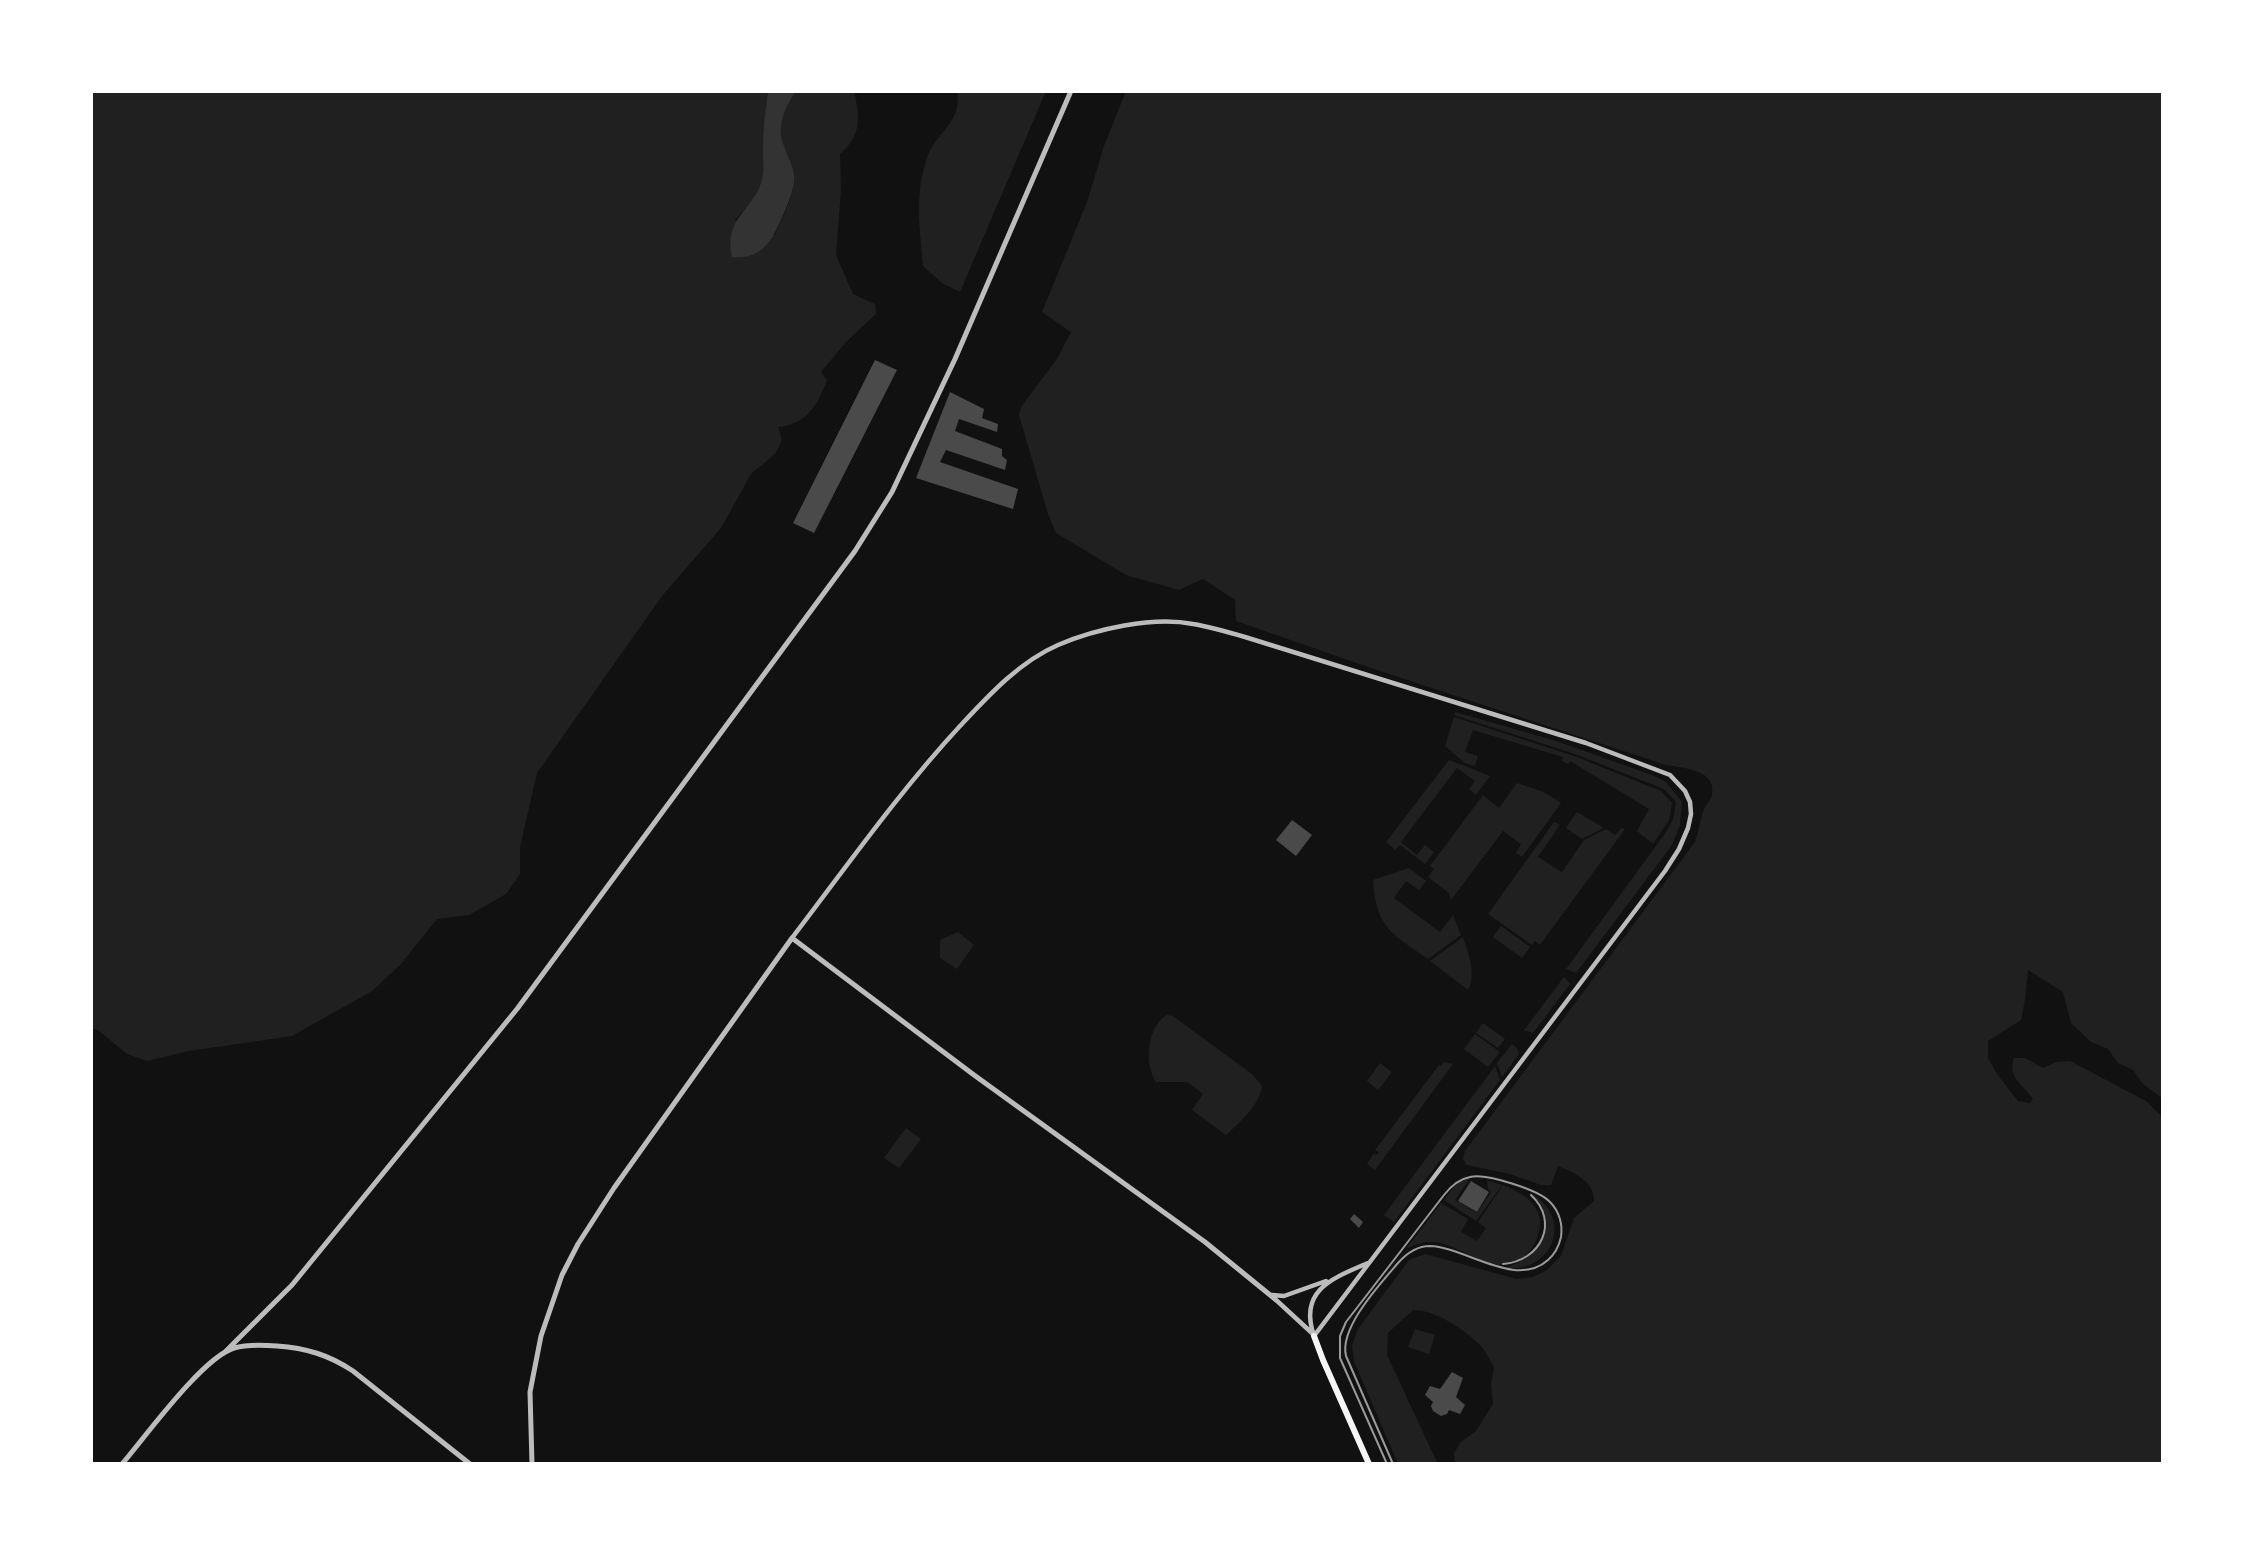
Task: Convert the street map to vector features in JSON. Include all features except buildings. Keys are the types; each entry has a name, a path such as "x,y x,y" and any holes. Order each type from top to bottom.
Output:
{"main road":[{"path":"1314,1336 1369,1464"}],"street":[{"path":"122,1464 201,1371 224,1353 292,1285 517,1009 855,551 892,492 955,359 1071,91"},
{"path":"532,1464 530,1392 541,1336 562,1275 578,1244 614,1188 792,938 923,768 998,687 1023,666 1058,645 1089,634 1123,627 1191,623 1294,652 1586,743 1657,768 1670,775 1685,791 1690,802 1688,828 1665,871 1314,1336"},
{"path":"792,938 974,1075 1205,1242 1276,1299 1314,1336"},
{"path":"1269,1294 1284,1296 1369,1263"},
{"path":"1314,1336 1310,1308 1320,1289 1337,1277"},
{"path":"224,1353 240,1347 265,1345 296,1347 328,1356 353,1371 470,1464"}],"shaded area":[{"path":"91,91 768,91 763,177 755,198 735,220 775,235 794,184 793,170 781,132 788,104 796,91 854,91 858,125 852,140 840,154 841,190 836,255 853,294 875,304 876,314 845,343 821,372 827,380 810,412 796,422 778,427 782,440 775,454 751,474 721,528 662,596 537,773 520,847 520,874 506,894 469,915 437,919 400,965 372,991 292,1036 189,1051 147,1061 127,1054 98,1030 91,1028"},
{"path":"768,91 796,91 785,110 781,124 782,139 794,173 793,186 780,222 765,246 752,255 732,257 730,243 735,223 753,199 762,179"},
{"path":"957,91 1046,91 960,292 942,283 923,266 919,212 920,185 927,158 956,111"},
{"path":"1126,91 2163,91 2163,1099 2143,1084 2133,1070 2118,1063 2108,1049 2091,1042 2071,1023 2063,992 2028,970 2021,1020 1988,1041 1988,1058 2018,1101 2030,1103 2033,1099 2014,1076 2014,1058 2025,1058 2043,1068 2056,1062 2070,1061 2146,1101 2163,1118 2163,1464 1455,1464 1454,1453 1461,1442 1476,1431 1493,1404 1491,1384 1494,1367 1480,1345 1464,1332 1439,1316 1413,1310 1388,1333 1387,1355 1436,1464 1398,1464 1354,1361 1352,1346 1358,1329 1409,1260 1425,1254 1517,1279 1533,1277 1547,1270 1561,1256 1574,1218 1594,1201 1587,1183 1558,1166 1551,1185 1541,1185 1510,1174 1467,1165 1463,1159 1465,1151 1695,842 1704,809 1711,797 1712,786 1704,775 1697,771 1666,765 1236,621 1235,600 1203,579 1179,590 1126,575 1056,533 1019,415 1021,407 1057,359 1071,332 1042,312 1087,202 1104,146"},
{"path":"1455,712 1553,740 1652,775 1666,782 1682,802 1680,825 1672,845 1576,973 1566,969 1664,835 1673,820 1676,802 1664,789 1575,754 1454,715"},
{"path":"1454,717 1574,756 1661,791 1672,803 1669,820 1653,844 1637,831 1649,809 1570,761 1568,764 1562,761 1563,757 1473,730 1465,752 1478,756 1475,766 1465,763 1445,746"},
{"path":"1449,760 1490,776 1476,795 1469,789 1475,781 1457,768 1401,842 1417,855 1425,845 1434,852 1425,864 1400,845 1395,850 1386,842"},
{"path":"1517,783 1544,792 1561,803 1522,857 1516,853 1521,844 1503,831 1451,900 1449,893 1428,877 1434,869 1430,866 1483,795 1499,808"},
{"path":"1577,812 1604,828 1582,839 1566,828"},
{"path":"1554,822 1560,825 1538,857 1562,872 1584,840 1606,829 1615,835 1621,828 1625,829 1540,945 1535,941 1532,945 1488,914"},
{"path":"1409,868 1426,881 1419,890 1406,881 1394,898 1440,932 1453,915 1461,935 1428,959 1388,928 1382,919 1375,896 1373,880"},
{"path":"1501,926 1530,947 1522,958 1493,937"},
{"path":"958,932 974,945 957,969 940,958 940,940"},
{"path":"1463,937 1472,971 1468,990 1430,961"},
{"path":"1564,977 1570,984 1533,1033 1524,1030"},
{"path":"1167,1015 1173,1016 1252,1074 1262,1086 1253,1107 1226,1135 1192,1110 1203,1094 1187,1082 1156,1082 1152,1074 1149,1056 1152,1036 1160,1020"},
{"path":"1483,1023 1505,1039 1498,1048 1476,1033"},
{"path":"1475,1034 1500,1052 1488,1067 1464,1049"},
{"path":"1512,1044 1519,1054 1502,1077 1497,1063"},
{"path":"1444,1062 1453,1064 1375,1170 1367,1164 1374,1154 1379,1152 1375,1150"},
{"path":"1380,1063 1392,1072 1378,1090 1367,1081"},
{"path":"1495,1066 1500,1080 1394,1222 1384,1215"},
{"path":"906,1128 921,1139 899,1168 884,1158"},
{"path":"1470,1178 1455,1200 1477,1213 1491,1192 1487,1180 1502,1185 1476,1221 1444,1200 1458,1181"},
{"path":"1503,1185 1527,1198 1540,1217 1537,1239 1519,1260 1508,1264 1486,1262 1442,1243 1418,1244 1406,1249 1441,1203 1468,1219 1461,1232 1477,1241 1486,1228 1478,1222"},
{"path":"1528,1192 1543,1202 1551,1214 1555,1227 1553,1240 1547,1252 1536,1261 1522,1267 1505,1268 1531,1254 1546,1229 1543,1209"},
{"path":"1415,1329 1435,1335 1429,1354 1408,1347"}],"tram line":[{"path":"1387,1464 1340,1358 1340,1336 1346,1322 1444,1195 1459,1181 1478,1176 1499,1180 1544,1197 1556,1209 1561,1227 1558,1247 1548,1260 1535,1268 1506,1269 1444,1248 1420,1247 1398,1263 1355,1320 1345,1345 1346,1356 1393,1464"},
{"path":"1503,1264 1527,1256 1542,1238 1544,1217 1540,1206 1531,1195"}]}
